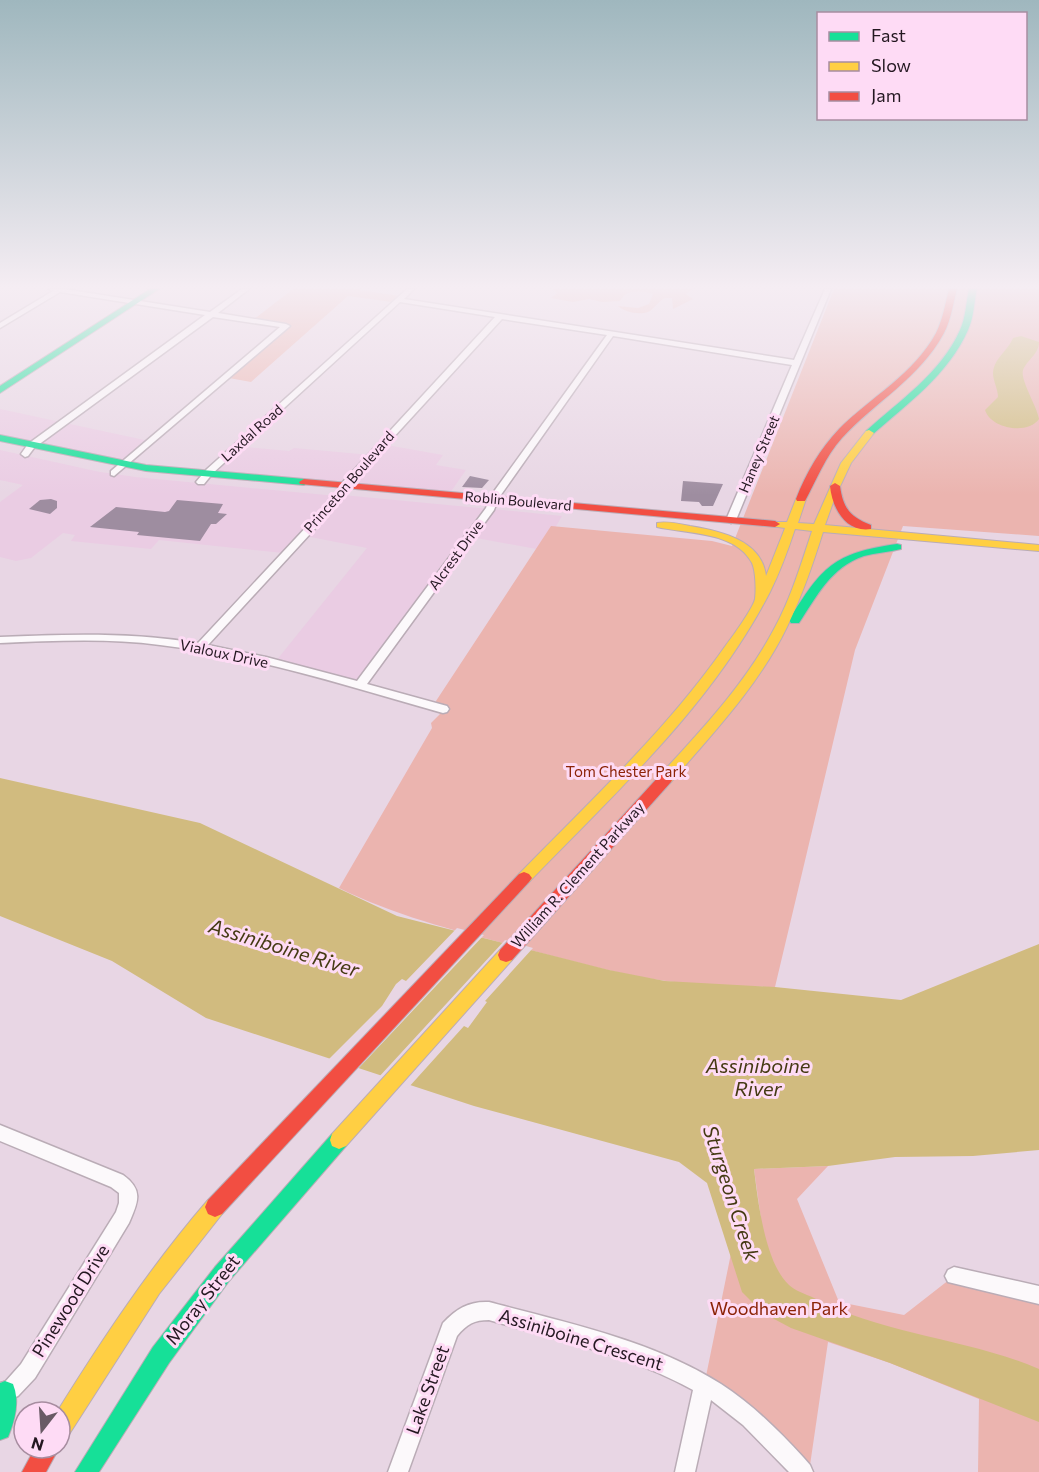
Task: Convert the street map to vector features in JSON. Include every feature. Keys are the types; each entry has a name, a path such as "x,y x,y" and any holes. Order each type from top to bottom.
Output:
{"main road":[{"path":"0,390 49,358"},
{"path":"72,1409 115,1340 202,1221 678,716 723,659 759,602 789,532 802,494 829,445 853,420 922,358"},
{"name":"William R. Clement Parkway","path":"337,1142 708,731 743,685 792,605 835,484 862,441 936,373 948,358"},
{"name":"Roblin Boulevard","path":"0,441 28,450 118,469 492,503 749,521 789,532"},
{"path":"835,484 837,508 842,516 899,541"},
{"path":"749,521 786,513 802,494"},
{"name":"Roblin Boulevard","path":"492,503 661,525 1039,548"},
{"path":"661,525 717,536 747,550 757,563 759,570 759,602"},
{"path":"772,641 790,628 823,578 838,561 855,553 899,541"},
{"name":"Roblin Boulevard","path":"899,541 1039,558"},
{"name":"Moray Street","path":"87,1472 130,1401 186,1320 222,1274 337,1142"},
{"path":"0,1429 4,1418 3,1392"}],"street":[{"path":"28,450 152,358"},
{"path":"118,469 249,358"},
{"name":"Laxdal Road","path":"204,478 336,358"},
{"name":"Princeton Boulevard","path":"200,647 462,358"},
{"name":"Alcrest Drive","path":"359,686 595,358"},
{"path":"764,358 797,363"},
{"name":"Haney Street","path":"731,520 799,358"},
{"name":"Vialoux Drive","path":"0,640 112,637 200,647 443,709"},
{"name":"Pinewood Drive","path":"0,1133 117,1180 128,1189 129,1197 123,1217 28,1371 16,1384 3,1392"},
{"path":"954,1276 1039,1295"},
{"name":"Assiniboine Crescent","path":"466,1312 489,1311 645,1357 679,1371 741,1410 803,1472"},
{"name":"Lake Street","path":"398,1472 450,1330 466,1312"},
{"path":"685,1472 704,1386"}],"shaded area":[{"path":"0,409 149,441 123,464 0,438"},
{"path":"381,444 443,455 436,465 466,470 450,493 207,472 236,446 289,451 294,448 371,455"},
{"path":"0,450 100,472 135,477 337,496 283,553 159,540 151,549 71,541 75,535 63,533 31,558 16,561 0,557 0,502 23,485 0,480"},
{"path":"342,495 489,509 359,683 276,661 367,548 305,536"},
{"path":"492,509 562,516 542,550 471,537"}],"green space":[{"path":"252,358 278,358 251,382 229,378"},
{"name":"Tom Chester Park","path":"807,358 1039,358 1039,536 903,526 855,650 775,987 680,983 608,970 424,921 339,888 432,728 431,723 440,714 436,701 551,526 712,541 732,546"},
{"name":"Woodhaven Park","path":"828,1166 797,1199 839,1302 904,1315 954,1276 1039,1295 1039,1472 978,1472 979,1399 890,1363 828,1342 809,1472 704,1386 737,1224 761,1219 754,1169"}],"water":[{"path":"1031,358 1025,366 1023,374 1039,419 1034,424 1027,427 1010,428 994,422 985,410 998,397 993,373 998,359"},
{"name":"Assiniboine River","path":"0,778 200,823 397,916 609,970 665,981 775,987 901,1000 1039,944 1039,1150 973,1156 895,1157 828,1166 754,1169 768,1247 781,1275 789,1285 797,1291 868,1320 983,1350 1039,1369 1039,1422 890,1363 791,1328 763,1313 742,1292 707,1183 679,1162 474,1106 206,1018 112,961 0,916"}],"pier":[{"path":"457,928 484,935 356,1071 327,1061 382,1006 396,984 402,979 406,981"},
{"path":"505,940 533,948 485,1001 487,1002 468,1028 464,1026 408,1088 378,1078"}],"building":[{"path":"470,476 489,480 482,488 462,487"},
{"path":"683,481 723,484 713,506 702,506 699,502 681,501"},
{"path":"40,500 57,501 57,508 50,514 29,509"},
{"path":"177,500 223,504 218,513 227,514 216,524 211,524 200,541 137,535 139,532 90,527 116,507 165,512 169,511"}],"traffic: fast":[{"path":"0,390 50,358"},
{"path":"869,433 922,386 948,358"},
{"path":"0,438 146,468 304,482"},
{"path":"795,620 816,588 834,567 859,554 897,547"},
{"path":"86,1472 161,1355 222,1274 339,1140"},
{"path":"0,1429 4,1418 5,1392"}],"traffic: slow":[{"path":"666,778 736,696 767,652 792,604 837,480 851,455 869,433"},
{"path":"524,878 622,778 685,708 714,671 741,633 764,593 801,499"},
{"path":"775,524 1039,548"},
{"path":"661,525 714,534 740,545 750,553 759,567 760,595"},
{"path":"339,1140 506,955"},
{"path":"72,1409 152,1286 215,1207"}],"traffic: jam":[{"path":"801,499 809,480 830,446 856,418 896,385 923,358"},
{"path":"304,482 775,524"},
{"path":"835,486 843,513 853,521 867,527"},
{"path":"506,955 666,778"},
{"path":"215,1207 524,878"},
{"path":"33,1472 40,1460"}],"water label":[{"name":"Sturgeon Creek","path":"731,1193"}]}
